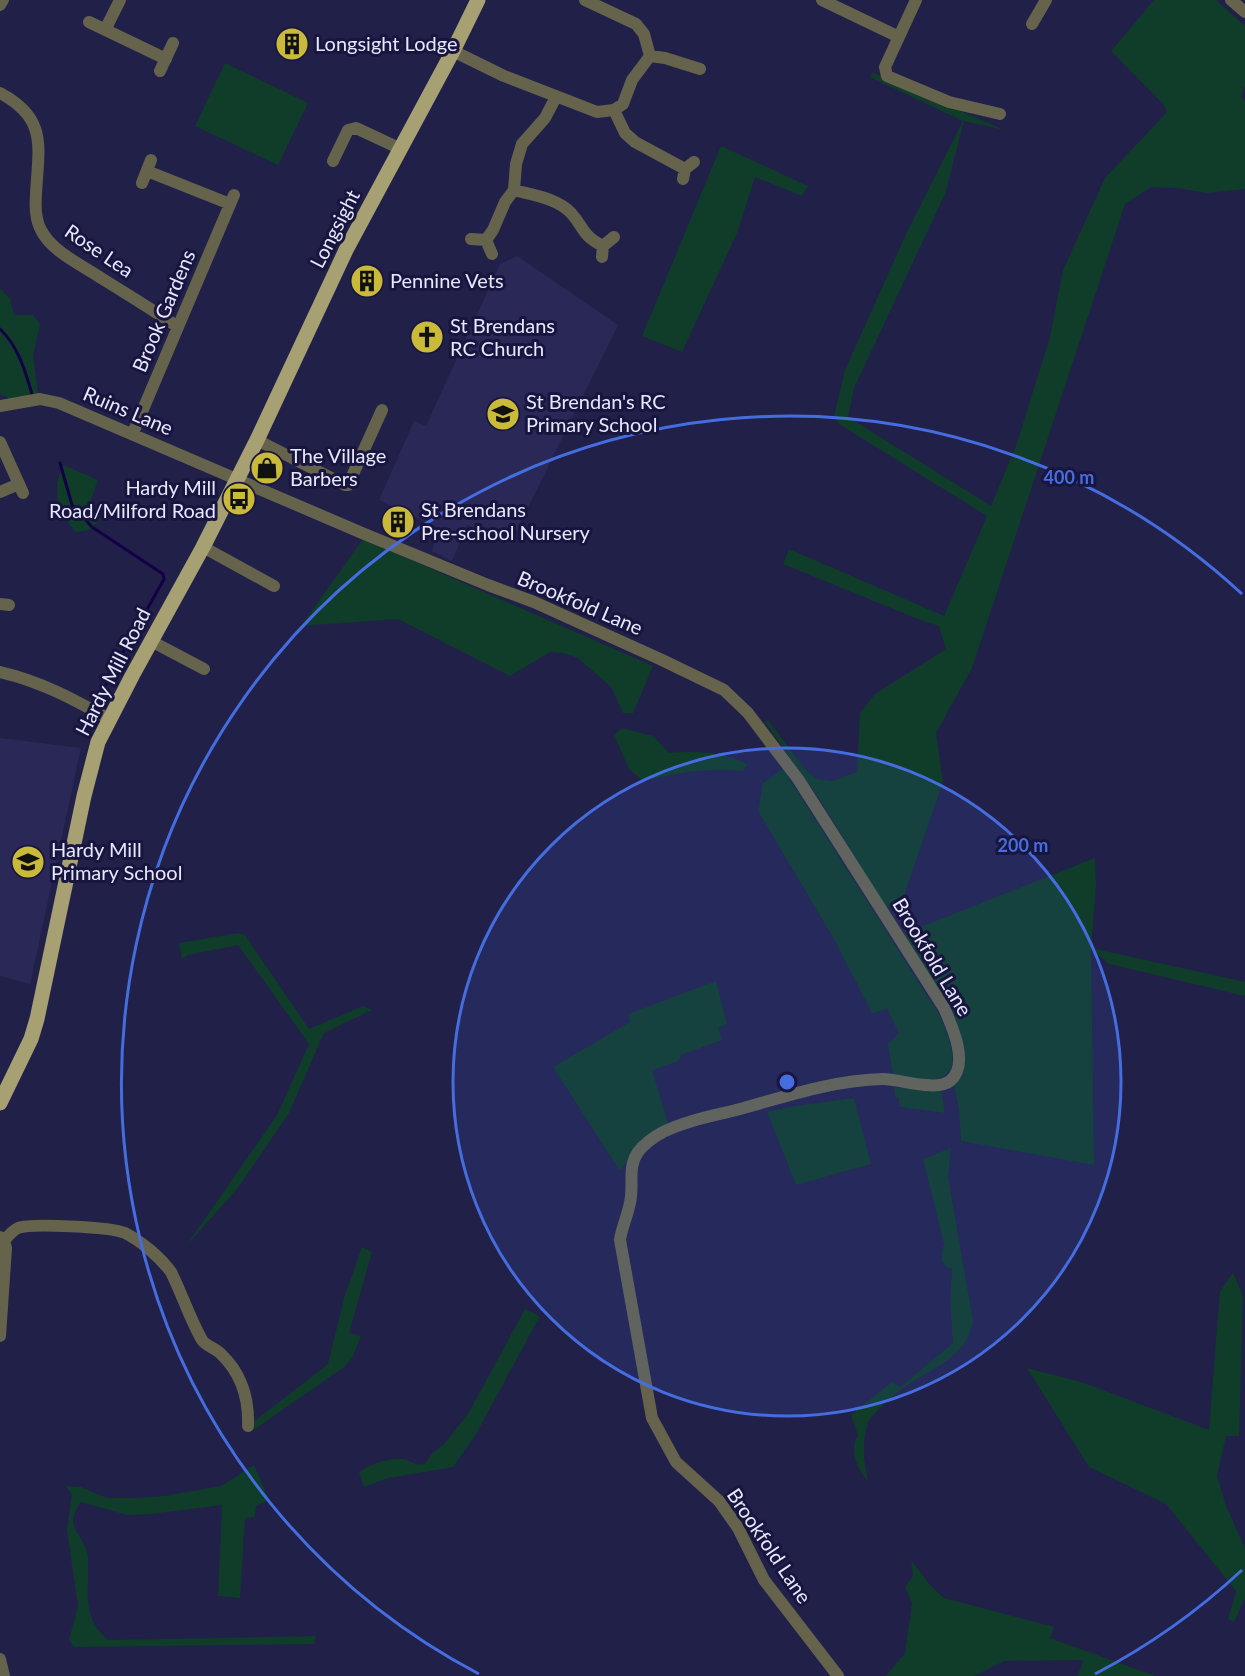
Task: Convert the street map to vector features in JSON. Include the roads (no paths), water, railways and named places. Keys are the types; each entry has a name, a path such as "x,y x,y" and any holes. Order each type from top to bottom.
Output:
{"main road":[{"name":"Longsight","path":"237,480 346,250 478,0"},
{"name":"Hardy Mill Road","path":"0,1102 31,1039 37,1019 86,786 98,742 108,719 203,547 237,480"}],"street":[{"path":"0,5 3,0"},
{"path":"105,30 120,0"},
{"path":"916,0 885,68 888,76 949,102 1000,114"},
{"path":"1032,25 1046,0"},
{"path":"1231,0 1245,12"},
{"path":"830,2 899,37"},
{"path":"590,5 636,24 644,34 650,56"},
{"path":"89,22 163,65 173,43"},
{"path":"453,51 504,76 597,112 614,110 623,104 632,80 650,56"},
{"path":"650,56 682,59 700,69"},
{"name":"Rose Lea","path":"0,93 26,111 37,130 40,151 35,209 42,232 62,252 178,327"},
{"path":"486,240 493,230 500,210 514,190 516,164 522,144 545,118 556,97"},
{"path":"614,110 625,133 634,142 687,170"},
{"path":"333,161 351,128 356,128 401,149"},
{"name":"Brook Gardens","path":"133,434 232,200 147,171"},
{"path":"514,190 562,206 571,213 602,251 614,237"},
{"path":"471,239 486,240"},
{"path":"486,240 492,254"},
{"name":"Ruins Lane","path":"0,406 40,399 59,403 237,480"},
{"path":"257,440 345,485 348,484 382,410"},
{"path":"0,442 21,488 0,492"},
{"name":"Brookfold Lane","path":"237,480 534,602 724,690 748,713 798,779 944,1008 959,1052 955,1074 949,1082 928,1085 884,1079 805,1090 662,1132 643,1146 637,1154 630,1176 632,1197 621,1228 620,1240 652,1418 676,1462 718,1501 732,1519 764,1580 838,1676"},
{"path":"203,547 274,586"},
{"path":"151,641 204,669"},
{"path":"0,672 61,692 108,719"},
{"path":"0,1336 6,1248 2,1239 19,1228 116,1230 140,1243 171,1272 204,1343 219,1352 243,1386 248,1408 248,1426"},
{"path":"0,1659 4,1676"}],"waterway":[{"path":"0,329 12,343 24,367 32,394"},
{"path":"60,463 72,505 92,527 163,574 164,579 135,631"},
{"path":"100,696 129,641"}],"place":[{"name":"Longsight Lodge","path":"292,44"},
{"name":"Pennine Vets","path":"367,281"},
{"name":"St Brendans RC Church","path":"427,337"},
{"name":"St Brendan's RC Primary School","path":"503,414"},
{"name":"The Village Barbers","path":"267,468"},
{"name":"Hardy Mill Road/Milford Road","path":"239,499"},
{"name":"St Brendans Pre-school Nursery","path":"398,522"},
{"name":"Hardy Mill Primary School","path":"28,862"}]}
